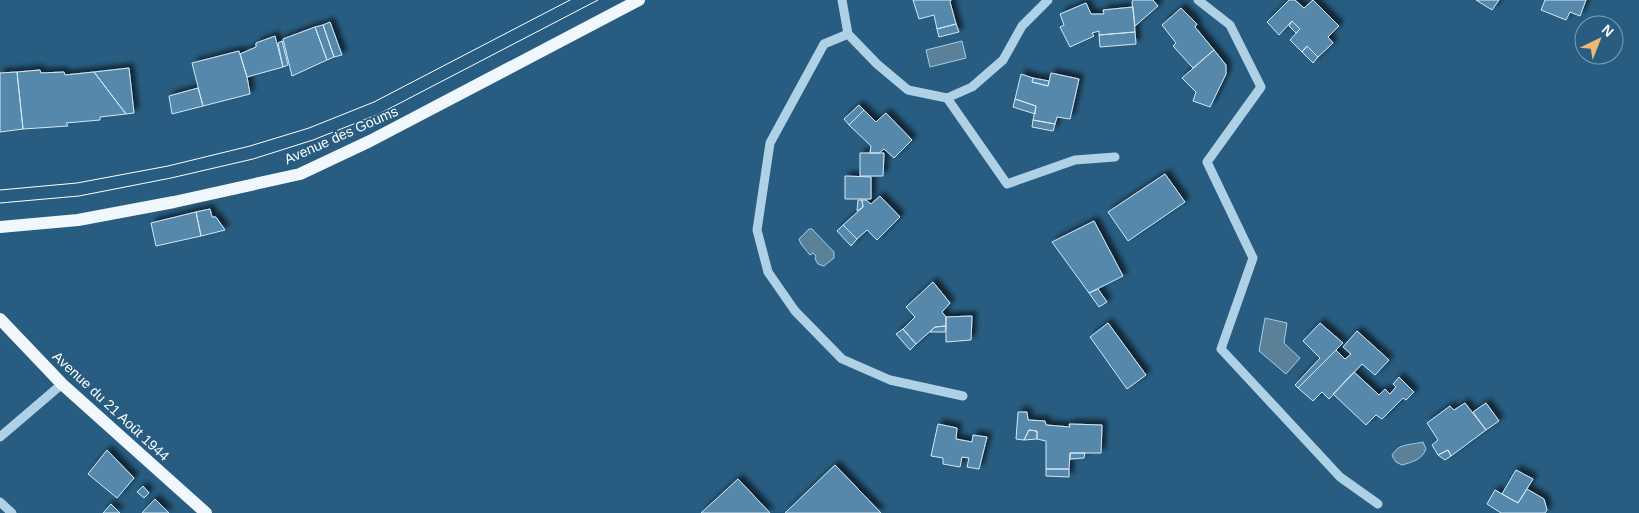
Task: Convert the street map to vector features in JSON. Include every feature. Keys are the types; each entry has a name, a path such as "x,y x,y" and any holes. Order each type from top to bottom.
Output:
{"main road":[{"name":"Avenue des Goums","path":"0,227 78,220 174,202 300,174 370,141 640,0"},
{"name":"Avenue du 21 Août 1944","path":"0,318 62,384 206,513"}],"street":[{"path":"842,0 848,34 877,64 908,90 947,98 972,87 1003,60 1022,26 1048,0"},
{"path":"1198,0 1230,25 1261,87 1207,162 1252,258 1220,349 1340,478 1378,504"},
{"path":"848,34 824,44 770,142 757,230 768,272 795,311 842,359 890,380 963,396"},
{"path":"947,98 1007,184 1074,160 1114,158"},
{"path":"0,437 62,384"},
{"path":"0,502 12,513"}],"water":[{"path":"962,41 966,58 930,67 926,50"},
{"path":"809,229 812,229 834,252 834,258 824,266 818,264 815,259 816,256 813,253 810,255 801,244 799,239"},
{"path":"1265,318 1287,323 1284,343 1300,358 1286,374 1259,351"},
{"path":"1423,442 1426,449 1424,453 1413,462 1402,465 1396,462 1392,456 1397,449 1405,445"}],"building":[{"path":"913,0 951,0 956,24 937,29 934,15 919,19"},
{"path":"1133,0 1153,0 1158,6 1135,26 1132,2"},
{"path":"1289,0 1295,0 1304,8 1313,0 1339,26 1328,37 1333,43 1318,57 1307,46 1302,52 1290,40 1300,29 1292,21 1279,35 1267,22"},
{"path":"1476,0 1499,0 1492,10"},
{"path":"1545,0 1586,0 1580,15 1570,12 1566,20 1541,10"},
{"path":"1086,3 1091,14 1104,14 1103,10 1133,7 1135,32 1099,35 1099,31 1092,33 1094,36 1070,47 1060,27 1064,25 1060,14"},
{"path":"1181,8 1197,24 1195,27 1214,50 1193,68 1173,46 1176,43 1162,25"},
{"path":"1292,21 1300,29 1296,33 1289,26"},
{"path":"330,22 342,55 334,57 323,25"},
{"path":"956,24 959,32 939,37 937,29"},
{"path":"323,25 334,57 327,60 315,27"},
{"path":"315,27 327,60 292,76 283,39"},
{"path":"1135,32 1136,44 1100,47 1099,35"},
{"path":"275,36 283,67 247,77 240,54 256,47 256,43"},
{"path":"282,41 288,65 283,67 278,43"},
{"path":"1307,46 1318,57 1313,63 1302,52"},
{"path":"1214,50 1226,65 1226,74 1210,107 1193,101 1196,92 1182,78"},
{"path":"239,51 250,94 203,106 192,63"},
{"path":"129,68 134,113 126,114 94,72"},
{"path":"40,70 41,73 64,72 65,75 94,72 126,114 100,117 100,120 66,123 68,126 23,129 17,72"},
{"path":"17,72 23,129 0,132 0,73"},
{"path":"1051,73 1079,79 1070,119 1057,117 1055,124 1033,120 1036,106 1015,99 1021,74 1033,78 1032,82 1048,86"},
{"path":"1033,78 1049,81 1048,86 1032,82"},
{"path":"198,88 203,106 172,114 169,96"},
{"path":"1015,99 1036,106 1035,114 1013,107"},
{"path":"859,105 864,110 849,125 844,119"},
{"path":"864,110 876,122 886,113 912,140 894,158 884,149 879,153 870,153 871,146 849,125"},
{"path":"1033,120 1055,124 1053,131 1032,127"},
{"path":"860,153 884,153 883,176 860,176"},
{"path":"1165,174 1185,202 1128,241 1108,212"},
{"path":"845,176 871,177 871,199 845,199"},
{"path":"880,196 900,217 877,240 867,230 857,239 843,225 863,207 862,200 866,200 871,204"},
{"path":"858,200 862,200 863,207 857,211"},
{"path":"210,209 212,217 216,217 225,230 201,236 196,212"},
{"path":"196,212 201,236 156,246 151,223"},
{"path":"1094,221 1123,276 1089,293 1052,242"},
{"path":"843,225 857,239 851,246 837,231"},
{"path":"933,282 950,303 942,312 946,317 946,326 935,327 916,344 903,329 915,317 906,307"},
{"path":"1098,289 1107,302 1099,307 1089,293"},
{"path":"972,316 971,340 946,342 946,317"},
{"path":"1108,323 1146,375 1127,389 1090,337"},
{"path":"1320,323 1343,343 1298,388 1295,385 1320,358 1303,341"},
{"path":"946,326 945,332 930,332 935,327"},
{"path":"903,329 916,344 910,350 896,334"},
{"path":"1357,331 1389,360 1375,375 1362,364 1329,399 1322,392 1313,401 1298,388 1336,350 1345,359 1351,354 1343,347"},
{"path":"1354,372 1379,395 1385,389 1390,394 1396,387 1393,384 1399,377 1414,392 1406,400 1403,398 1382,419 1376,415 1366,425 1333,394"},
{"path":"1465,403 1486,430 1451,456 1448,450 1438,455 1432,445 1438,440 1427,423 1450,406 1454,410"},
{"path":"1486,403 1499,421 1486,430 1473,412"},
{"path":"1018,412 1027,412 1028,420 1045,421 1046,425 1070,427 1069,424 1102,425 1101,453 1070,453 1069,469 1046,469 1046,441 1037,439 1037,431 1029,430 1024,440 1016,439"},
{"path":"938,424 957,428 956,439 972,442 973,435 987,437 979,469 967,467 969,458 962,457 960,467 943,464 943,458 931,456"},
{"path":"1029,430 1037,431 1037,439 1024,440"},
{"path":"107,450 134,478 117,498 88,474"},
{"path":"1448,450 1451,456 1445,460 1438,455"},
{"path":"1070,453 1085,453 1084,458 1070,459"},
{"path":"835,465 881,513 785,513"},
{"path":"1046,469 1069,469 1069,477 1046,476"},
{"path":"1516,470 1533,479 1518,503 1502,494"},
{"path":"738,479 770,513 701,513"},
{"path":"143,486 149,493 144,498 137,492"},
{"path":"1527,489 1544,499 1547,510 1545,513 1501,513 1487,504 1495,490 1518,503"},
{"path":"155,499 169,513 142,513"},
{"path":"111,504 120,513 103,513"}],"tram line":[{"path":"0,190 77,183 168,166 250,146 309,128 374,102 570,0"},
{"path":"0,203 79,196 171,178 253,159 313,140 379,114 598,0"}]}
